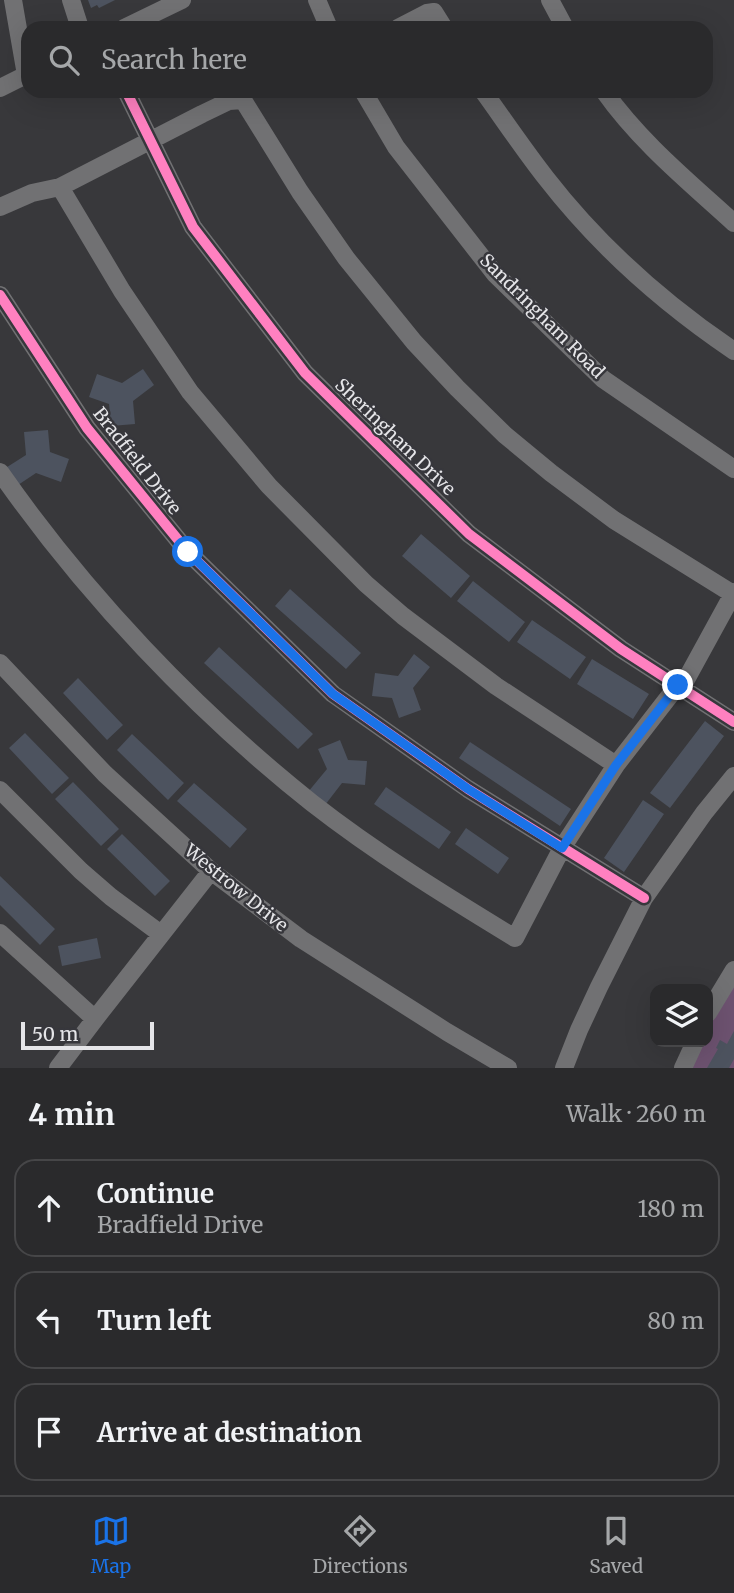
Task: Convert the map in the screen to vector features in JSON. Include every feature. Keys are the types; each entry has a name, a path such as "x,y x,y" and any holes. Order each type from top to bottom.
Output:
{"street":[{"path":"13,0 21,42"},
{"path":"71,0 78,21"},
{"path":"138,21 182,0"},
{"path":"317,0 326,21"},
{"path":"550,0 561,21"},
{"path":"411,21 434,12 440,21"},
{"path":"0,88 21,77"},
{"name":"Sheringham Drive","path":"129,98 192,227 304,373 469,534 621,649 734,722"},
{"name":"Sandringham Road","path":"367,98 396,147 495,274 603,379 734,469"},
{"path":"488,98 546,178 594,234 648,285 734,351"},
{"path":"609,98 650,147 734,223"},
{"path":"0,207 32,194 60,187 229,101 243,100 300,192 346,258 414,342 457,387 505,435 551,473 614,520 733,593 680,686 616,765 562,848 515,938 370,846 312,803 197,702 120,622 65,557 0,472"},
{"path":"60,187 122,292 190,392 269,486 366,584 403,616 496,686 616,765"},
{"name":"Bradfield Drive","path":"0,295 87,429 188,552 333,694 468,789 644,898"},
{"name":"Westrow Drive","path":"0,663 105,774 211,872 300,939 508,1068"},
{"path":"564,1068 589,1008 644,898 704,813 734,776"},
{"path":"0,790 81,871 161,934"},
{"path":"58,1068 211,872"},
{"path":"0,933 95,1019"},
{"path":"713,1005 734,970"},
{"path":"683,1068 693,1047"}],"shaded area":[{"path":"734,980 734,1068 689,1068 699,1047 713,1047 713,1016"}],"building":[{"path":"88,0 115,0 99,8 97,5 91,8"},
{"path":"143,369 154,385 133,401 135,424 111,426 109,404 89,397 97,374 122,383"},
{"path":"48,430 50,452 69,459 61,482 36,473 15,487 4,469 26,455 24,432"},
{"path":"421,534 470,576 451,598 402,556"},
{"path":"473,581 525,622 509,642 457,601"},
{"path":"290,589 361,653 346,669 275,606"},
{"path":"532,620 586,657 570,679 517,642"},
{"path":"219,647 313,734 298,749 204,663"},
{"path":"414,654 430,667 413,688 421,710 399,718 392,698 372,696 375,673 398,676"},
{"path":"592,659 649,694 633,719 577,684"},
{"path":"78,678 123,725 107,740 63,693"},
{"path":"705,721 724,736 670,808 650,793"},
{"path":"25,733 69,778 52,794 9,748"},
{"path":"132,734 184,783 168,800 117,750"},
{"path":"340,740 348,760 367,761 365,785 342,783 325,805 308,792 327,769 318,749"},
{"path":"470,742 571,809 560,826 459,758"},
{"path":"73,782 119,829 101,846 55,799"},
{"path":"194,783 247,829 230,848 177,801"},
{"path":"386,787 451,832 439,849 374,804"},
{"path":"643,800 664,814 624,872 604,858"},
{"path":"466,828 509,858 498,874 455,844"},
{"path":"122,834 170,881 155,896 107,849"},
{"path":"0,876 55,929 40,945 0,905"},
{"path":"97,938 101,958 62,966 58,946"},
{"path":"734,1031 734,1059 729,1068 707,1068 720,1040 727,1044"}],"cycle path":[{"path":"129,98 193,227 305,373 469,534 621,649 734,722"},
{"path":"0,295 87,428 188,552 333,694 468,789 644,898"}],"route":[{"path":"188,552 333,694 468,789 562,848 616,765 678,685"}]}
